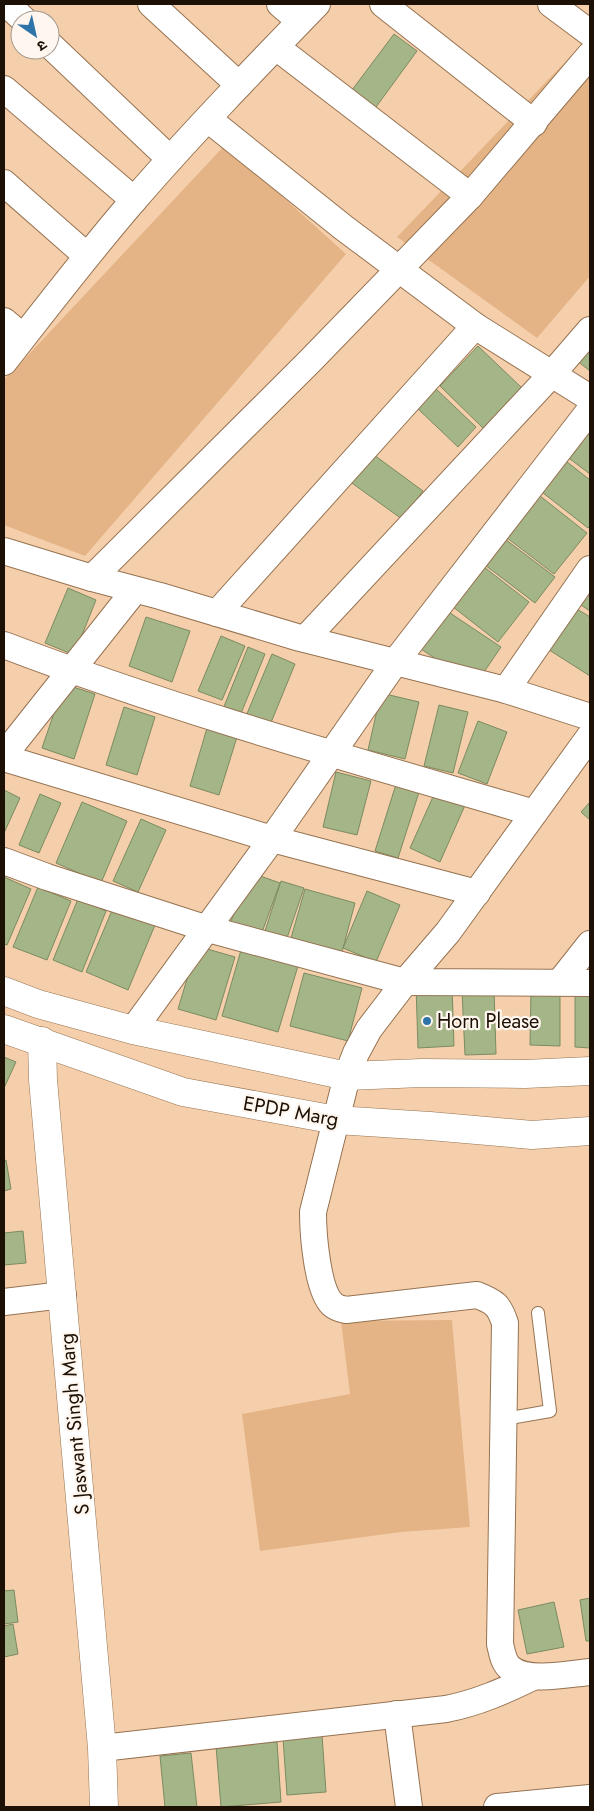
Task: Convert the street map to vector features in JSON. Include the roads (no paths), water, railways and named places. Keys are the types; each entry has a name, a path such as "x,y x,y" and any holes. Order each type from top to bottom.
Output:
{"main road":[{"path":"4,991 38,1004 133,1030 347,1076 422,1073 525,1074 590,1072"},
{"name":"EPDP Marg","path":"4,1029 183,1092 336,1120 532,1135 590,1132"},
{"name":"S Jaswant Singh Marg","path":"42,1041 43,1080 102,1748 104,1807"}],"street":[{"path":"151,4 240,85"},
{"path":"4,362 87,256 134,200 309,12 280,4"},
{"path":"383,4 534,123"},
{"path":"551,4 590,33"},
{"path":"276,47 470,196"},
{"path":"60,55 170,160"},
{"path":"92,578 310,360 470,196 590,55"},
{"path":"4,89 134,200"},
{"path":"208,119 344,228 475,326 590,398"},
{"path":"4,183 87,256"},
{"path":"4,321 23,337"},
{"path":"216,613 475,326"},
{"path":"305,639 552,374 590,330"},
{"path":"133,1030 208,929 396,661 590,410"},
{"path":"4,551 305,639 506,690 590,717"},
{"path":"506,690 590,569"},
{"path":"135,590 4,756 272,839 477,893"},
{"path":"4,646 70,670 331,754 534,813"},
{"path":"590,736 448,932 405,982 369,1029 356,1053 347,1076 313,1212 315,1244 322,1284 328,1299 338,1308 346,1310 477,1295 491,1300 500,1308 505,1323 500,1644 503,1657 509,1667 518,1673 532,1676 590,1672"},
{"path":"4,861 47,877 208,929 405,982 590,983"},
{"path":"560,982 590,944"},
{"path":"4,1302 63,1295"},
{"path":"102,1748 446,1709 498,1694 532,1676"},
{"path":"397,1714 409,1807"},
{"path":"497,1807 590,1798"}],"lane":[{"path":"504,1419 550,1411 538,1313"}],"place":[{"name":"Horn Please","path":"427,1021"}]}
